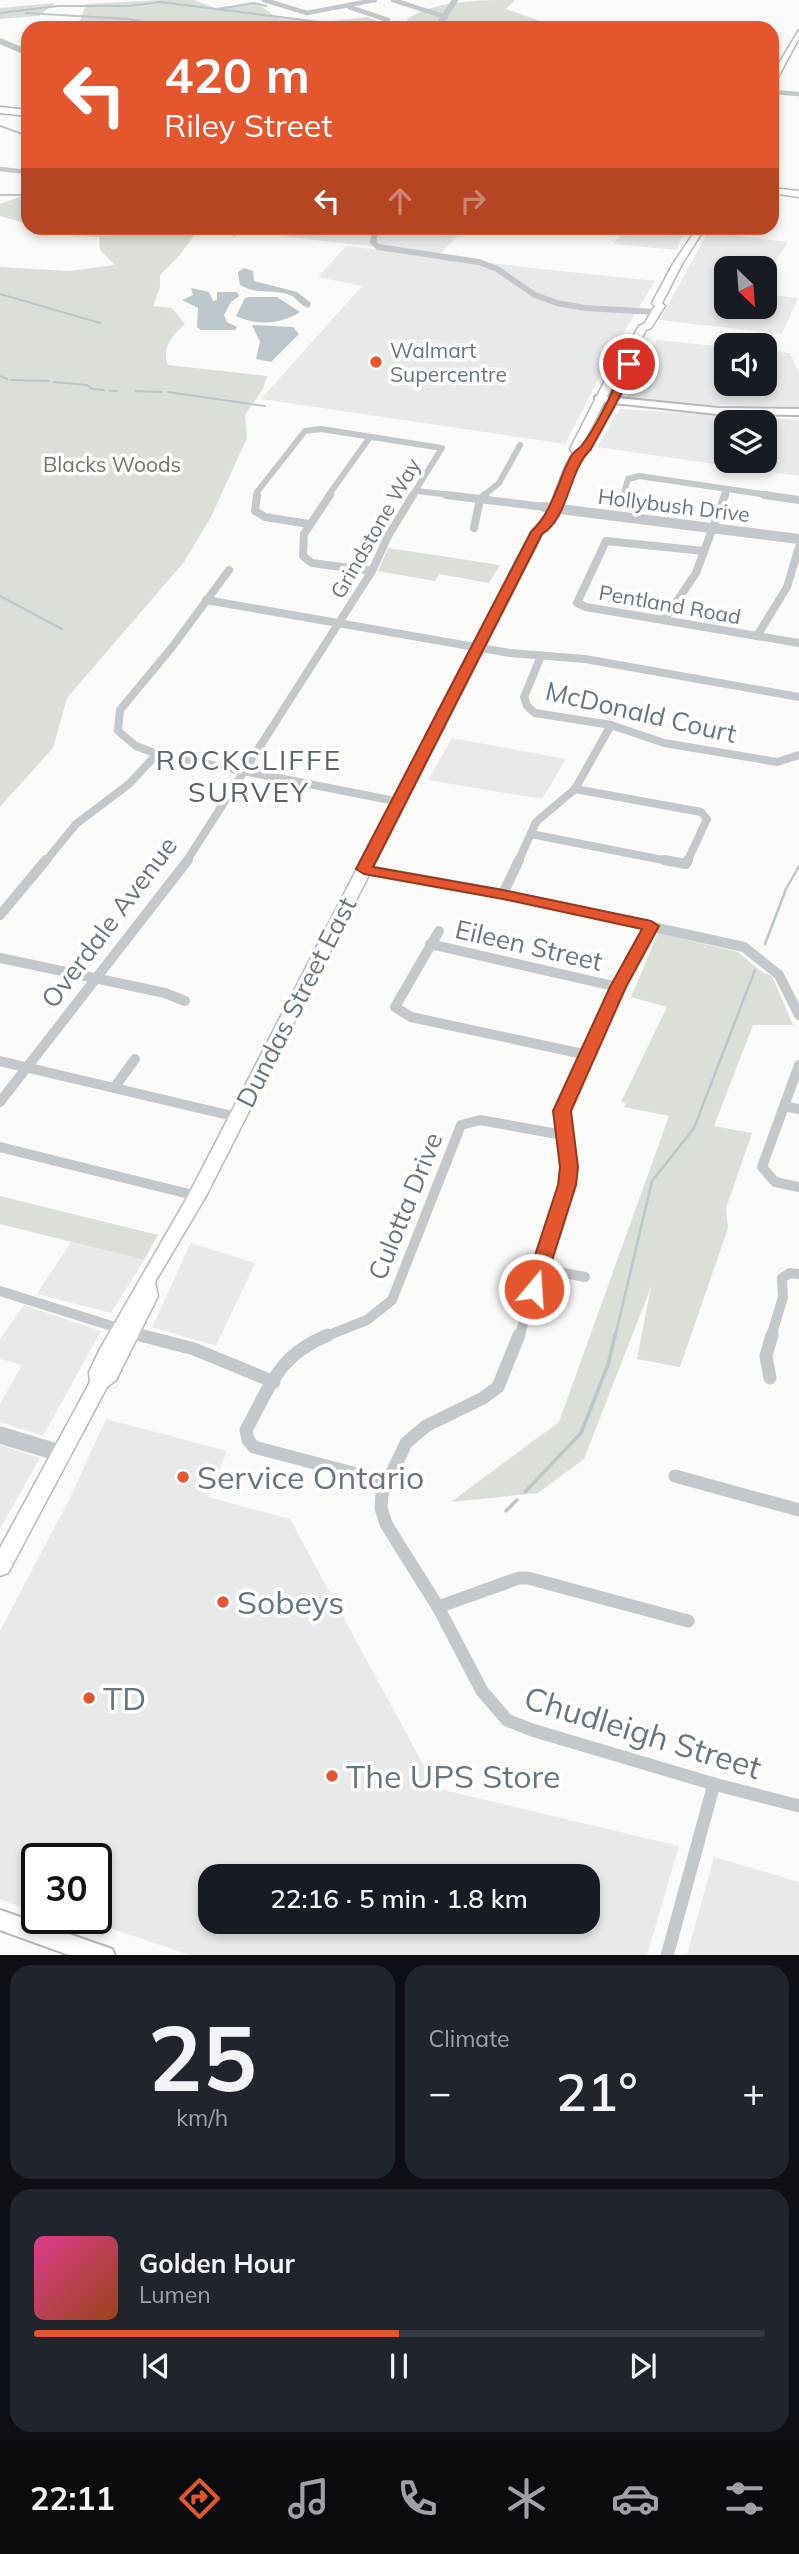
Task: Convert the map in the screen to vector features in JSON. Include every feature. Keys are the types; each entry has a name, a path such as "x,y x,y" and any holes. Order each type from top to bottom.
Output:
{"highway":[{"path":"0,108 21,110"}],"main road":[{"path":"779,69 799,32"},
{"path":"779,194 799,196"},
{"name":"Dundas Street East","path":"690,239 691,235"},
{"name":"Dundas Street East","path":"578,454 575,449 597,401 625,351 631,349 642,328 638,326 652,311 694,235"},
{"name":"Dundas Street East","path":"0,1567 64,1454 100,1382 109,1375 125,1332 149,1296 148,1284 197,1196 537,532 545,527 549,508 566,487 566,478 578,454 585,449 611,403 635,354 631,349"},
{"path":"597,401 733,415 799,414"},
{"path":"0,1920 104,1955"}],"street":[{"path":"264,0 301,13 375,0"},
{"path":"393,0 446,17"},
{"path":"443,21 455,0"},
{"path":"345,6 388,20"},
{"path":"0,41 21,50"},
{"path":"779,93 799,94"},
{"path":"0,169 21,171"},
{"path":"374,235 373,242 378,247 479,262 498,269 531,293 545,299 609,309 652,311"},
{"name":"Grindstone Way","path":"309,524 258,514 255,511 257,492 305,431 321,429 442,448 388,536 372,571 339,624"},
{"path":"370,437 309,524 304,534 303,556 306,560 372,571"},
{"path":"474,528 480,499 499,483 520,444"},
{"path":"627,504 623,497 628,479 634,476 799,500"},
{"path":"664,621 692,579 727,490"},
{"path":"417,491 549,508"},
{"name":"Hollybush Drive","path":"549,508 799,539"},
{"name":"Pentland Road","path":"704,551 606,541 577,603 586,607 799,643"},
{"path":"757,636 787,587 799,547"},
{"path":"229,570 173,646 120,710 118,731 136,746 157,754 400,802"},
{"name":"McDonald Court","path":"206,600 480,647 604,662 799,697"},
{"name":"Overdale Avenue","path":"0,1102 190,858 339,624"},
{"name":"McDonald Court","path":"541,656 524,697 527,706 536,713 611,724 664,743 777,762 799,755"},
{"path":"503,894 536,822 575,789 611,724"},
{"path":"0,915 76,824 129,784 157,754"},
{"path":"531,834 686,864 707,819 701,812 575,789"},
{"path":"364,869 503,894 744,947 779,975 794,993 799,1015"},
{"name":"Chudleigh Street","path":"651,926 618,987 562,1111 569,1167 567,1185 521,1331 498,1387 483,1398 426,1426 406,1443 382,1494 381,1508 386,1524 438,1607 482,1690 508,1720 532,1730 714,1784 799,1805"},
{"path":"439,930 395,1007 411,1017 588,1055"},
{"name":"Eileen Street","path":"430,944 618,987"},
{"path":"0,958 165,993 185,1001"},
{"path":"114,1088 135,1059"},
{"path":"0,1060 237,1117"},
{"path":"799,1065 762,1167 775,1182 799,1187"},
{"path":"784,1106 799,1109"},
{"name":"Culotta Drive","path":"387,1482 254,1447 248,1440 246,1430 285,1361 304,1345 367,1320 392,1300 461,1125 480,1120 563,1135"},
{"path":"0,1147 197,1196"},
{"path":"540,1268 584,1277"},
{"path":"771,1378 766,1367 766,1356 783,1297 782,1280 787,1274 799,1274"},
{"path":"0,1291 125,1332 194,1349 274,1382"},
{"path":"0,1435 64,1454"},
{"path":"675,1476 799,1510"},
{"path":"438,1607 519,1578 528,1578 688,1621"},
{"path":"667,1955 714,1784"}],"shaded area":[{"path":"285,235 459,235 440,254"},
{"path":"621,235 682,235 677,250 613,244"},
{"path":"706,235 732,235 788,242 777,259 777,256 714,256 714,319 777,319 777,295 798,298 782,334 660,320"},
{"path":"346,246 655,281 616,345 565,444 261,399 362,286 318,277"},
{"path":"244,268 253,271 254,281 297,292 311,303 309,308 290,295 252,290 240,285 238,272"},
{"path":"191,288 209,292 213,301 217,300 217,292 237,292 239,296 231,302 224,315 227,322 237,327 235,330 201,330 197,327 198,308 182,300 193,295"},
{"path":"277,297 300,312 269,322 236,316 245,298"},
{"path":"252,325 293,327 299,334 271,362 256,359 260,342"},
{"path":"657,340 714,346 714,396 777,396 777,352 790,353 799,373 799,407 703,405 627,398"},
{"path":"620,409 714,415 714,464 597,447"},
{"path":"777,419 799,420 799,476 777,473"},
{"path":"452,738 566,759 542,799 428,780"},
{"path":"71,1242 144,1260 111,1313 37,1294"},
{"path":"191,1243 255,1263 216,1346 152,1327"},
{"path":"24,1305 101,1331 43,1436 0,1422 0,1404 22,1365 0,1359 0,1339"},
{"path":"106,1419 227,1451 208,1497 290,1519 436,1788 679,1846 647,1955 190,1955 112,1929 112,1843 21,1843 21,1907 0,1899 0,1631 70,1498"},
{"path":"0,1445 40,1458 0,1529"},
{"path":"714,1857 799,1882 799,1955 687,1955"}],"green space":[{"path":"194,0 215,8 256,3 280,19 308,21 80,21 86,4"},
{"path":"515,0 506,9 540,21 407,19 445,5"},
{"path":"55,3 39,16 0,19 0,8"},
{"path":"368,17 376,21 331,21"},
{"path":"21,196 21,222 0,216 0,204"},
{"name":"Blacks Woods","path":"74,235 195,235 160,275 160,287 153,306 172,308 185,324 167,347 168,365 267,376 263,389 245,415 247,438 211,517 184,562 67,698 53,748 0,807 0,267 69,271 115,265 100,250 99,237"},
{"path":"388,548 500,565 489,583 439,574 435,581 378,571"},
{"path":"658,933 738,952 762,972 772,976 793,1025 753,1025 714,1126 752,1133 726,1208 728,1228 680,1367 637,1359 651,1287 584,1459 538,1493 451,1502 559,1422 669,1116 624,1107 626,1103 621,1102 667,1007 631,997"},
{"path":"0,1196 158,1235 144,1260 0,1224"}],"waterway":[{"path":"0,13 58,6 129,6 160,2 311,21"},
{"path":"218,9 254,3 266,6"},
{"path":"26,13 138,21"},
{"path":"0,126 21,134"},
{"path":"0,195 21,195"},
{"path":"0,294 100,323"},
{"path":"0,376 7,379"},
{"path":"11,380 49,381"},
{"path":"54,382 87,385 92,389 104,390"},
{"path":"110,391 117,391"},
{"path":"135,391 162,392"},
{"path":"168,392 265,406"},
{"path":"0,596 62,629"},
{"path":"765,944 786,889 799,866"},
{"path":"615,1337 652,1181 694,1128 755,970"},
{"path":"525,1492 581,1433 608,1365 615,1335"},
{"path":"506,1511 517,1500"}],"place":[{"name":"Walmart Supercentre","path":"376,362"},
{"name":"Service Ontario","path":"183,1477"},
{"name":"Sobeys","path":"223,1602"},
{"name":"TD","path":"89,1698"},
{"name":"The UPS Store","path":"332,1776"}],"district":[{"name":"ROCKCLIFFE SURVEY","path":"249,775"}],"route":[{"path":"534,1289 567,1185 569,1167 562,1111 618,987 651,926 503,894 364,869 537,532 545,527 566,487 566,478 578,454 585,449 601,422 626,376 629,364"}]}
